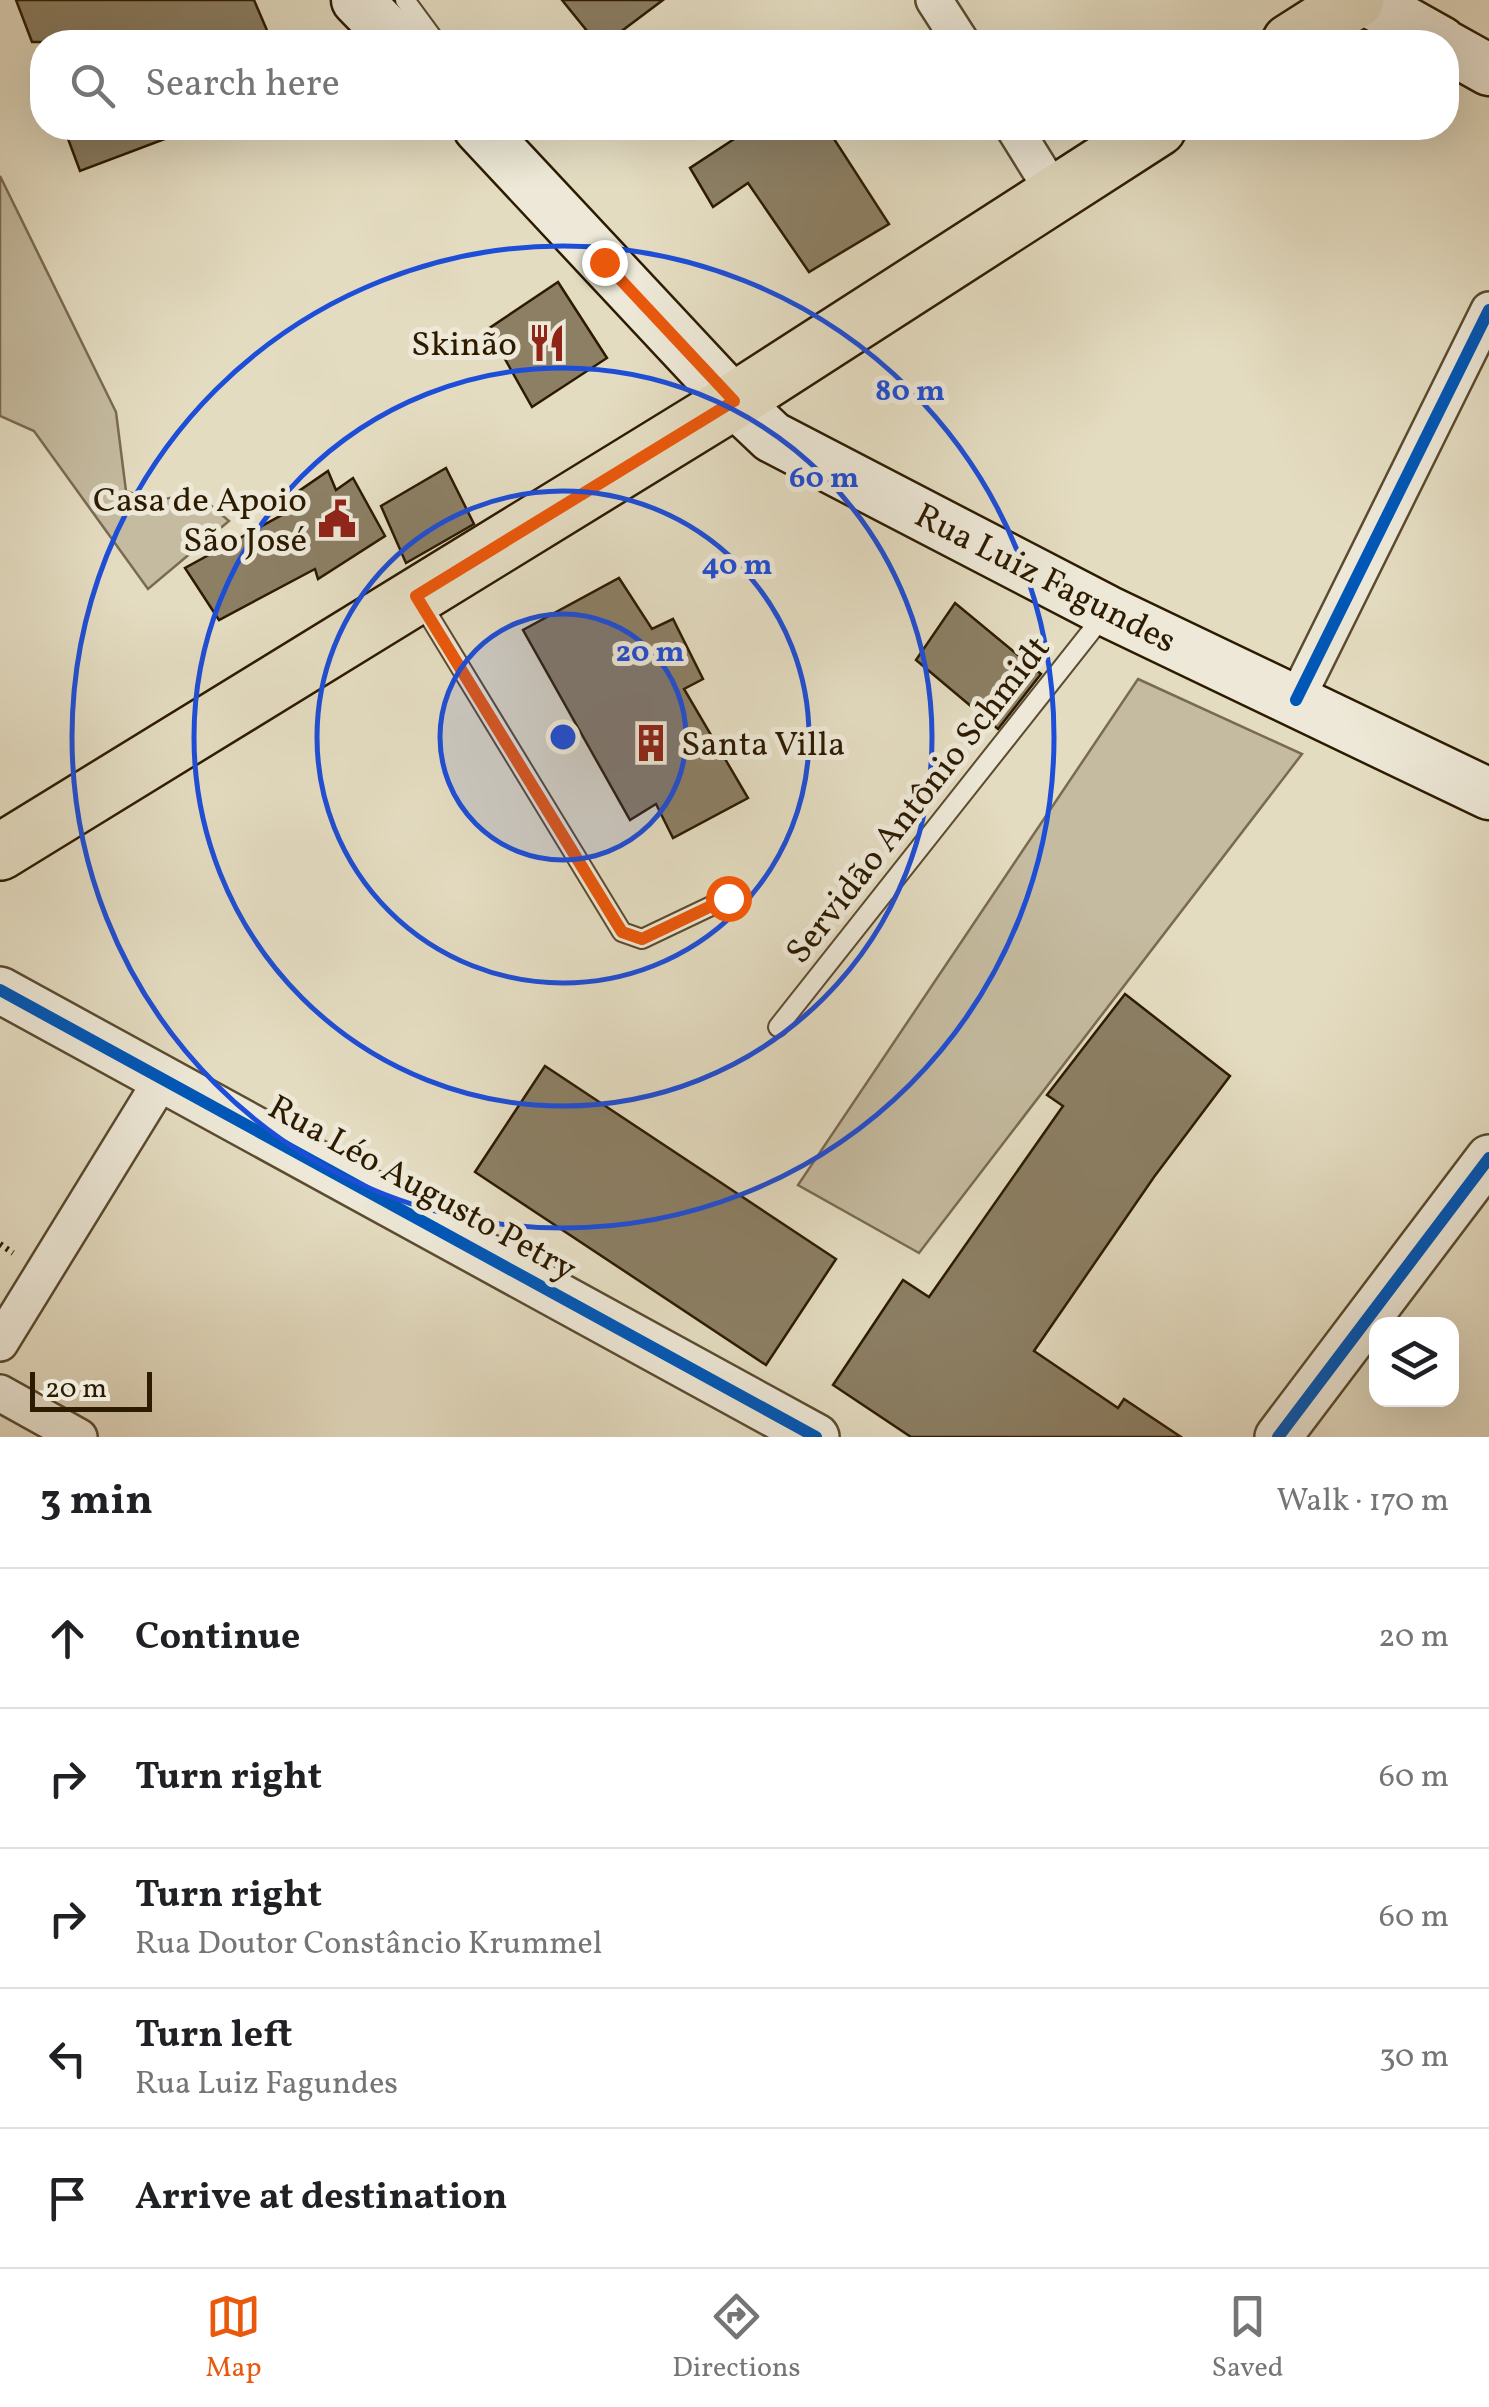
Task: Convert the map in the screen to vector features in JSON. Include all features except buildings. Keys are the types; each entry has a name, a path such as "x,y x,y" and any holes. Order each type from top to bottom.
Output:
{"main road":[{"path":"357,0 386,30"},
{"path":"1309,30 1356,0"},
{"path":"1366,0 1419,30"},
{"path":"1459,53 1489,70"},
{"name":"Rua Luiz Fagundes","path":"490,140 772,437 1107,610 1489,794"},
{"path":"0,852 734,401 1139,140"}],"street":[{"path":"934,0 953,30"},
{"path":"1021,140 1055,194"},
{"path":"1296,700 1489,310"},
{"name":"Rua Léo Augusto Petry","path":"0,990 816,1437"},
{"path":"0,1343 162,1078"},
{"path":"1278,1437 1489,1158"},
{"path":"0,1393 78,1437"}],"lane":[{"path":"406,0 427,30"},
{"path":"416,596 622,932 642,939 728,898"},
{"name":"Servidão Antônio Schmidt","path":"778,1027 1107,610"}],"shaded area":[{"path":"0,176 116,412 126,491 154,501 196,493 229,521 148,589 34,431 0,416"},
{"path":"1138,679 1302,754 919,1253 798,1185"}],"cycle path":[{"path":"1296,700 1489,310"},
{"path":"0,990 816,1437"},
{"path":"1278,1437 1489,1158"}],"place":[{"name":"Skinão","path":"547,343"},
{"name":"Casa de Apoio São José","path":"337,519"},
{"name":"Santa Villa","path":"651,743"}],"route":[{"path":"604,262 734,401 416,596 622,932 642,939 728,898"}]}
